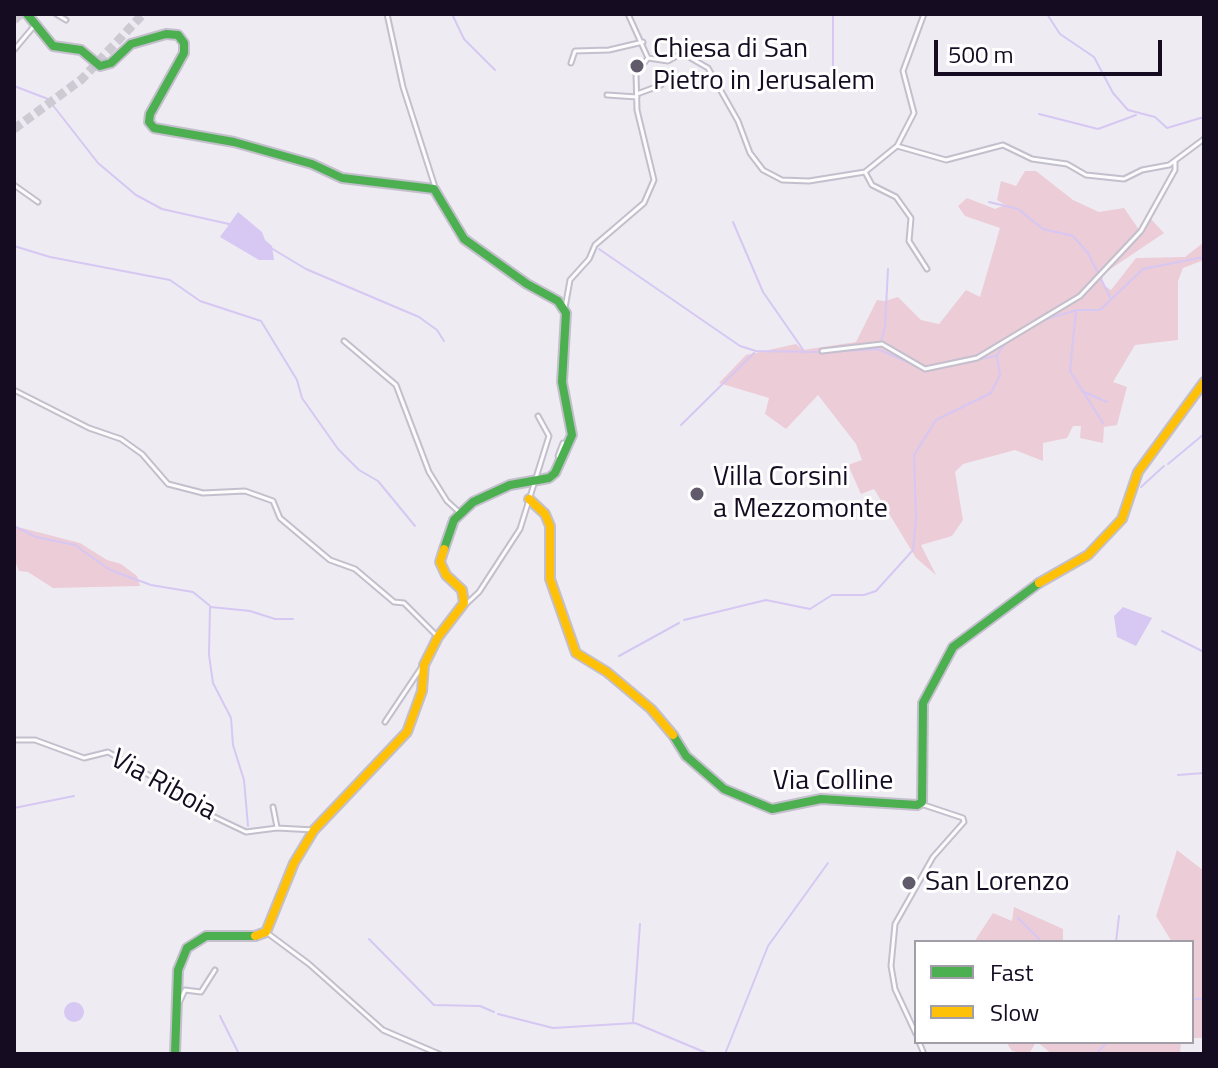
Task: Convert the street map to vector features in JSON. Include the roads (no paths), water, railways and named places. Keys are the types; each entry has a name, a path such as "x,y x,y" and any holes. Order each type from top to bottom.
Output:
{"main road":[{"path":"32,20 55,48 81,50 101,66 111,63 131,44 169,34 180,37 185,45 184,56 150,114 150,124 157,130 234,142 312,164 342,178 434,189 464,239 564,308 567,320 562,382 572,431 562,459 551,477 510,485 459,512 449,530 440,559 444,572 464,593 463,607 438,637 424,665 420,675 422,691 404,738 314,830 294,863 266,932 252,937 206,936 190,944 179,962 175,1054"},
{"name":"Via Colline","path":"529,499 545,514 550,526 550,579 576,653 607,672 651,709 666,724 686,756 724,789 772,809 821,799 921,804 923,703 953,647 1051,574 1088,555 1110,533 1122,519 1138,472 1204,382"}],"street":[{"path":"14,50 32,20 40,14"},
{"path":"56,14 66,20"},
{"path":"387,14 403,87 434,189"},
{"path":"628,14 648,58"},
{"path":"648,58 669,61 682,53 708,68 738,121 750,153 774,177 809,181 865,172 897,146 914,113 903,71 924,14"},
{"path":"571,63 575,51 609,50 643,42"},
{"path":"564,308 569,282 587,262 595,245 644,203 652,188 655,174 638,118 636,74 648,58"},
{"path":"607,95 637,95 661,85"},
{"path":"897,146 953,160 991,146 1003,145 1032,159 1067,164 1086,175 1124,179 1142,170 1169,165 1204,139"},
{"path":"822,351 882,344 925,369 977,358 1080,296 1141,231 1175,170 1175,162"},
{"path":"865,172 872,185 896,197 911,218 909,241 927,269"},
{"path":"14,185 38,202"},
{"path":"344,341 396,385 429,472 447,501 459,512"},
{"path":"14,390 89,428 121,439 142,454 168,484 203,493 245,491 273,501 280,518 330,560 355,569 394,602 404,603 438,637"},
{"path":"463,607 479,592 514,543 549,434 538,416"},
{"path":"562,459 558,456 563,443"},
{"path":"385,722 424,665"},
{"name":"Via Riboia","path":"14,740 35,740 84,758 108,752 163,783 181,801 246,832 277,828 314,830"},
{"path":"914,1030 895,989 891,966 895,924 938,850 964,822 963,818 921,804"},
{"path":"273,807 277,828"},
{"path":"266,932 309,964 383,1030 439,1054"},
{"path":"177,1006 185,990 201,992 215,970"}],"waterway":[{"path":"452,14 464,39 495,70"},
{"path":"833,14 833,71"},
{"path":"1047,14 1060,34 1094,57 1113,93 1128,110 1155,117 1167,128 1204,117"},
{"path":"14,86 48,99 98,163 136,195 162,209 229,224"},
{"path":"1039,114 1098,129 1136,115"},
{"path":"989,202 1018,209 1043,229 1073,236 1088,253 1111,299"},
{"path":"733,222 763,292 804,351"},
{"path":"14,246 50,257 170,280 200,301 261,321 297,380 302,398 338,449 359,470 378,481 415,526"},
{"path":"271,248 306,269 419,317 437,330 444,341"},
{"path":"599,249 740,346 756,351 821,352"},
{"path":"1043,320 1077,310 1100,310 1143,269 1204,257"},
{"path":"880,345 885,327 888,269"},
{"path":"1076,311 1070,371 1103,423"},
{"path":"997,355 1007,341"},
{"path":"827,352 877,349 917,366"},
{"path":"681,425 754,353"},
{"path":"955,364 996,356"},
{"path":"684,620 766,600 810,609 832,595 864,595 876,591 913,550 916,519 914,455 936,420 991,393 1000,375 997,356"},
{"path":"1082,391 1107,402"},
{"path":"1168,464 1204,434"},
{"path":"1141,487 1164,466"},
{"path":"14,526 36,537 75,545 110,570 151,585 193,592 209,605"},
{"path":"210,606 209,655 213,683 231,718 233,745 244,780 248,826"},
{"path":"211,607 250,611 275,619 293,619"},
{"path":"619,656 679,623"},
{"path":"1162,631 1204,652"},
{"path":"1178,775 1204,773"},
{"path":"14,808 74,796"},
{"path":"725,1054 768,946 828,863"},
{"path":"1116,940 1119,916"},
{"path":"1018,918 1040,940"},
{"path":"633,1021 640,924"},
{"path":"369,939 434,1005 480,1006 494,1012"},
{"path":"1194,999 1204,999"},
{"path":"498,1014 553,1028 635,1023 709,1054"},
{"path":"220,1016 239,1054"},
{"path":"1096,1054 1105,1044"}],"tunnel":[{"path":"14,20 21,14"},
{"path":"14,129 82,79 143,14"}],"place":[{"name":"Chiesa di San Pietro in Jerusalem","path":"637,66"},
{"name":"Villa Corsini a Mezzomonte","path":"697,494"},
{"name":"San Lorenzo","path":"909,883"}]}
